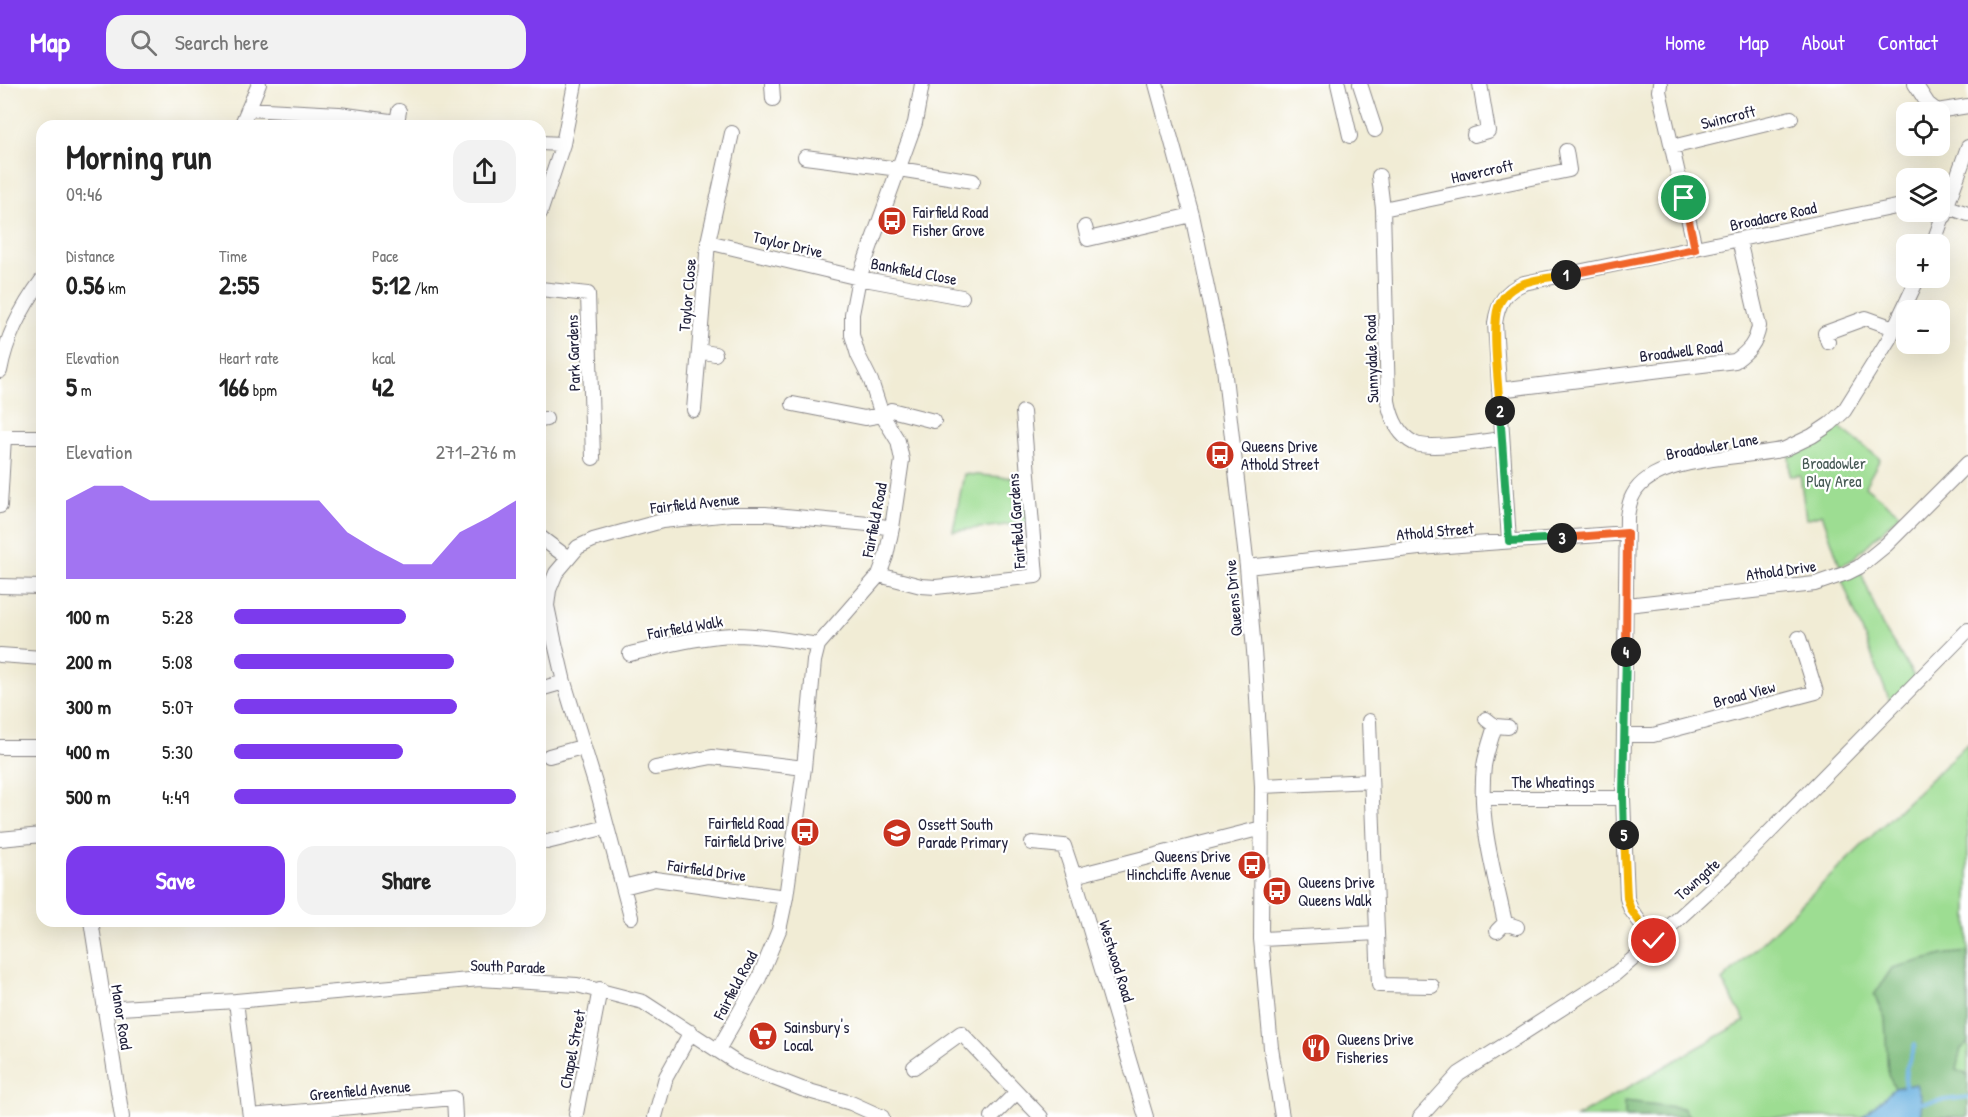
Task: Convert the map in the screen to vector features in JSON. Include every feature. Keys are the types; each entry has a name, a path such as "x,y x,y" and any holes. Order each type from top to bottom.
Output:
{"street":[{"path":"243,120 258,84"},
{"path":"546,195 563,144 575,84"},
{"path":"772,84 774,99"},
{"name":"Fairfield Road","path":"718,1050 759,978 779,930 786,897 804,768 814,661 818,645 879,575 892,528 902,460 898,441 882,415 871,381 858,355 852,335 852,314 859,278 915,123 922,84"},
{"name":"Queens Drive","path":"1156,84 1192,215 1224,368 1247,567 1255,663 1262,786 1261,939 1271,1048 1282,1117"},
{"path":"1338,84 1350,136"},
{"path":"1360,84 1375,130"},
{"path":"1660,84 1659,91 1695,249"},
{"path":"1915,84 1928,104 1937,111 1968,106"},
{"path":"1474,135 1488,131 1484,85"},
{"path":"248,109 338,120"},
{"path":"397,120 399,111"},
{"name":"Swincroft","path":"1672,147 1791,118"},
{"name":"Taylor Close","path":"694,410 708,242 735,159 732,133"},
{"path":"546,143 563,144"},
{"path":"1950,200 1968,147"},
{"name":"Havercroft","path":"1383,209 1569,170 1566,151"},
{"path":"805,157 899,169 973,182"},
{"name":"Sunnydale Road","path":"1379,176 1383,209 1388,401 1391,417 1414,443 1430,447 1502,439"},
{"name":"Broadacre Road","path":"1509,541 1495,323 1498,308 1512,288 1896,207"},
{"path":"1950,212 1968,214"},
{"path":"1085,227 1088,239 1192,215"},
{"name":"Broadwell Road","path":"1499,390 1735,360 1753,346 1758,337 1759,326 1740,240"},
{"name":"Taylor Drive","path":"708,242 859,278"},
{"name":"Bankfield Close","path":"859,278 962,297"},
{"name":"Broadowler Lane","path":"1654,941 1631,910 1627,898 1623,798 1627,517 1633,494 1649,477 1671,467 1785,449 1798,444 1830,424 1844,411 1883,349 1913,288"},
{"path":"0,370 12,332 36,289"},
{"name":"Park Gardens","path":"546,290 588,294 593,458"},
{"path":"1828,342 1825,333 1866,318 1894,328"},
{"name":"Taylor Close","path":"699,351 715,354"},
{"path":"793,404 866,418 882,415 891,410 934,421"},
{"name":"Fairfield Gardens","path":"879,575 921,586 936,587 1036,576 1023,412"},
{"path":"4,507 2,437 36,437"},
{"name":"Athold Drive","path":"1627,605 1815,584 1847,573 1859,567 1887,545 1968,463"},
{"name":"Fairfield Avenue","path":"607,827 564,682 547,606 549,590 556,573 578,547 593,540 662,521 697,517 765,514 892,528"},
{"name":"Athold Street","path":"1247,567 1419,548 1627,533"},
{"path":"546,542 568,558"},
{"path":"0,586 36,587"},
{"name":"Towngate","path":"1420,1117 1459,1074 1614,975 1654,941 1740,862 1968,630"},
{"name":"Fairfield Walk","path":"630,654 704,638 737,635 818,645"},
{"name":"Broad View","path":"1625,735 1653,735 1816,692 1799,638"},
{"path":"0,655 36,658"},
{"path":"546,686 564,682"},
{"path":"1369,721 1379,985 1432,986"},
{"path":"1496,724 1485,763 1483,798 1486,830 1506,927"},
{"path":"0,747 36,747"},
{"path":"549,756 582,747"},
{"path":"654,768 712,757 804,768"},
{"path":"1262,786 1371,781"},
{"name":"The Wheatings","path":"1483,798 1623,798"},
{"path":"547,842 607,827 631,918"},
{"path":"1074,876 1262,828"},
{"path":"0,839 36,836"},
{"name":"Westwood Road","path":"1032,843 1064,846 1146,1117"},
{"name":"Fairfield Drive","path":"623,887 655,879 786,897"},
{"name":"Manor Road","path":"92,927 122,1117"},
{"path":"1261,939 1377,933"},
{"name":"South Parade","path":"104,1009 236,1001 480,979 577,985 600,989 643,1002 740,1065 802,1089 851,1103 882,1117"},
{"name":"Chapel Street","path":"576,1114 600,989"},
{"path":"236,1001 250,1116"},
{"path":"655,1117 666,1077 691,1032"},
{"path":"914,1067 961,1033 1041,1117"},
{"path":"992,1117 1017,1092"},
{"name":"Greenfield Avenue","path":"250,1116 454,1098 455,1117"}],"green space":[{"name":"Broadowler Play Area","path":"1837,425 1880,459 1865,486 1900,514 1852,560 1840,566 1822,514 1806,519 1800,475 1790,476 1789,453 1816,442"},
{"path":"964,474 1029,479 1033,522 953,531"},
{"path":"1859,567 1882,625 1917,681 1892,707 1840,575"},
{"path":"1968,743 1968,1117 1576,1117 1745,1021 1722,981"},
{"path":"1968,952 1968,1043 1961,1049 1956,1070 1968,1075 1968,1117 1920,1117 1922,1103 1916,1084 1895,1088 1888,1075 1885,1018 1874,995 1892,968 1947,954"},
{"path":"1625,1101 1683,1108 1690,1117 1625,1117"}],"water":[{"path":"1916,1084 1922,1103 1920,1117 1862,1117 1895,1088"}],"waterway":[{"path":"1905,1086 1906,1069 1915,1045"},
{"path":"1922,1103 1968,1097"}],"place":[{"name":"Fairfield Road Fisher Grove","path":"892,221"},
{"name":"Queens Drive Athold Street","path":"1220,455"},
{"name":"Fairfield Road Fairfield Drive","path":"805,832"},
{"name":"Ossett South Parade Primary","path":"897,833"},
{"name":"Queens Drive Hinchcliffe Avenue","path":"1252,865"},
{"name":"Queens Drive Queens Walk","path":"1277,891"},
{"name":"Sainsbury's Local","path":"763,1036"},
{"name":"Queens Drive Fisheries","path":"1316,1048"}],"route":[{"path":"1654,941 1631,910 1627,898 1623,798 1627,533 1509,541 1495,323 1498,308 1512,288 1695,249 1684,198"}]}
